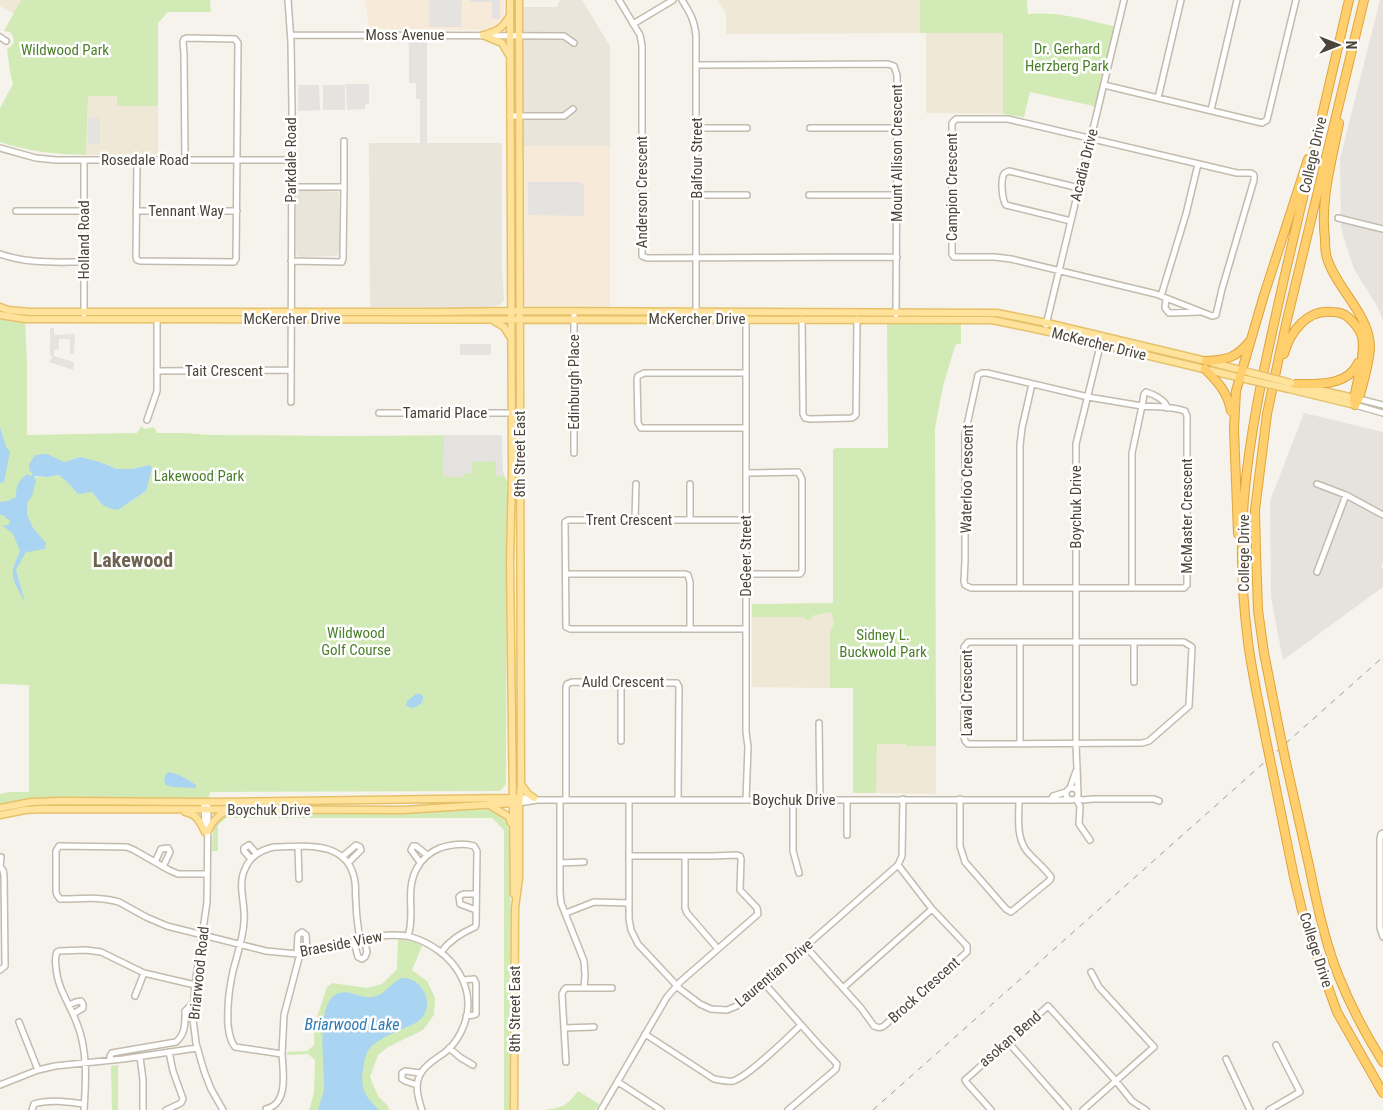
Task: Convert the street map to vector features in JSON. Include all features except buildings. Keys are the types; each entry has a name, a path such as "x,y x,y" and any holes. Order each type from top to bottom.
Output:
{"highway":[{"name":"College Drive","path":"1349,0 1290,250 1255,413 1244,499 1244,602 1248,643 1265,735 1305,923 1337,1012 1383,1094"},
{"name":"College Drive","path":"1364,0 1286,324 1267,414 1255,510 1258,610 1262,636 1278,724 1319,915 1339,977 1352,1007 1367,1037 1383,1062"},
{"path":"1346,76 1346,89 1324,202 1323,226 1327,258 1341,287 1362,320 1370,345 1369,358 1356,401"},
{"path":"1244,602 1240,561 1234,429 1235,400 1264,295 1324,107"},
{"path":"1267,414 1285,349 1293,333 1304,320 1325,311 1339,312 1346,315 1360,332 1362,354 1356,401"},
{"path":"1234,429 1229,401 1222,387 1206,365 1230,357 1252,340"},
{"path":"1292,385 1334,382 1345,377 1356,368 1362,354"}],"main road":[{"name":"8th Street East","path":"510,0 510,320 512,338 510,562 513,786 516,800 519,878 515,908"},
{"name":"8th Street East","path":"514,1110 515,908 512,827 516,800 521,784 519,0"},
{"path":"483,35 500,29 510,16"},
{"path":"483,35 502,43 510,57"},
{"path":"491,311 501,307 506,301 510,276"},
{"path":"519,292 526,306 534,311"},
{"name":"McKercher Drive","path":"0,307 8,310 30,312 157,319 510,310 696,311 802,319 857,319 896,316 992,320 1206,365"},
{"name":"McKercher Drive","path":"0,315 26,319 84,316 291,316 520,320 696,319 746,316 896,316 997,313 1047,323 1251,377 1356,401"},
{"path":"521,338 524,327 536,319"},
{"path":"486,320 498,322 512,338"},
{"path":"521,784 528,794 536,799"},
{"path":"500,798 513,786"},
{"name":"Boychuk Drive","path":"0,808 31,802 61,801 206,802 500,798 516,800"},
{"name":"Boychuk Drive","path":"0,816 25,810 42,809 403,810 490,805 516,800"},
{"path":"490,805 509,817 512,827"},
{"path":"172,810 193,814 206,832 218,816 231,809"}],"street":[{"name":"Parkdale Road","path":"288,0 292,160 291,316"},
{"name":"Anderson Crescent","path":"619,0 640,35 642,46 642,256 648,258 897,257"},
{"path":"634,24 673,0"},
{"name":"Balfour Street","path":"682,0 691,13 695,24 697,128 696,319"},
{"name":"Acadia Drive","path":"1045,331 1124,0"},
{"path":"1158,98 1181,0"},
{"path":"1211,110 1237,0"},
{"path":"1104,85 1262,122 1267,120 1296,0"},
{"name":"Moss Avenue","path":"290,35 564,36 574,43"},
{"path":"0,37 6,40"},
{"path":"136,160 137,260 234,262 236,259 238,43 233,38 184,39 185,160"},
{"name":"Mount Allison Crescent","path":"696,65 888,64 894,66 897,75 896,316"},
{"path":"510,116 564,116 573,109"},
{"name":"Campion Crescent","path":"1060,270 1003,257 954,257 952,254 952,123 956,119 1008,119 1091,139"},
{"path":"697,128 747,128"},
{"path":"810,128 897,128"},
{"path":"1060,270 1164,296 1201,312 1212,316 1216,315 1255,178 1251,173 1237,173 1091,139"},
{"path":"291,261 342,262 344,141"},
{"name":"Rosedale Road","path":"0,148 36,158 56,160 292,160"},
{"name":"Holland Road","path":"84,160 84,316"},
{"path":"1198,164 1164,296 1165,308 1169,313 1201,312"},
{"path":"1071,221 1006,205 1003,201 1003,176 1009,171 1079,188"},
{"path":"291,187 344,187"},
{"path":"809,194 897,195"},
{"path":"696,195 747,195"},
{"path":"16,211 84,211"},
{"name":"Tennant Way","path":"136,211 236,211"},
{"path":"1338,218 1383,229"},
{"path":"0,254 32,262 84,262"},
{"name":"Edinburgh Place","path":"574,311 574,453"},
{"path":"291,316 291,402"},
{"name":"DeGeer Street","path":"746,316 746,732 748,747 746,800"},
{"path":"147,420 157,391 157,319"},
{"path":"802,319 803,414 805,418 810,419 852,418 856,415 857,319"},
{"name":"Boychuk Drive","path":"516,800 1051,800 1075,798 1078,780 1076,771 1076,444 1102,337"},
{"name":"Tait Crescent","path":"157,371 291,370"},
{"path":"746,373 644,373 638,376 637,379 638,423 641,428 746,428"},
{"name":"Waterloo Crescent","path":"1076,588 971,588 965,585 965,434 978,375 982,373 1088,397"},
{"path":"1020,588 1020,445 1032,384"},
{"name":"McMaster Crescent","path":"1142,406 1146,392 1164,402 1166,408"},
{"name":"McMaster Crescent","path":"1076,588 1184,588 1187,585 1187,416 1185,411 1088,397"},
{"name":"McKercher Drive","path":"1356,401 1383,405"},
{"name":"McKercher Drive","path":"1356,401 1383,413"},
{"path":"1132,588 1132,453 1142,406"},
{"name":"Tamarid Place","path":"379,413 512,413"},
{"path":"746,473 798,472 802,479 802,571 800,574 746,574"},
{"path":"635,520 636,484"},
{"path":"690,484 690,520"},
{"path":"1317,484 1346,495 1383,515"},
{"path":"1317,572 1346,495"},
{"name":"Trent Crescent","path":"746,520 568,520 565,522 566,627 570,629 746,629"},
{"path":"566,574 688,575 690,582 690,628"},
{"name":"Laval Crescent","path":"968,642 1076,643 1184,642 1192,647 1189,706 1149,741 1142,743 968,744 965,742 964,647 968,642"},
{"path":"1134,642 1134,682"},
{"path":"1020,643 1020,743"},
{"name":"Auld Crescent","path":"563,800 566,687 567,684 572,682 675,682 678,684 678,800"},
{"path":"621,741 622,683"},
{"path":"819,724 820,799"},
{"name":"Boychuk Drive","path":"1051,800 1053,796 1068,790 1076,771"},
{"path":"1090,840 1079,824 1080,806 1075,798 1075,789 1068,790 1066,796 1075,798 1083,800 1154,799 1159,801"},
{"path":"793,799 794,851 799,873"},
{"path":"898,865 902,856 903,799"},
{"path":"960,799 960,846 965,862 1006,909 1011,912 1050,880 1051,876 1026,850 1022,842 1019,800"},
{"path":"563,800 560,893 584,961 584,988"},
{"name":"Laurentian Drive","path":"629,800 629,919 631,930 638,944 676,986 700,1004 711,1009 727,1010 739,1005 898,865"},
{"path":"846,800 847,835"},
{"name":"Briarwood Road","path":"206,802 205,854 207,861 207,902 193,1004 194,1029 197,1048 211,1089 223,1110"},
{"path":"1383,833 1380,839 1380,928 1383,937"},
{"path":"408,936 412,877 420,862 443,847 464,844 474,846 477,851 476,925 448,943 441,952"},
{"path":"342,857 353,846 356,845 360,848 359,853 348,863"},
{"name":"Braeside View","path":"154,862 134,850 122,847 59,846 56,851 57,895 60,899 113,900 167,926 266,951 299,954 388,935 408,936 424,942 441,952 457,969 463,980 467,999 466,1016 461,1032 449,1048 428,1064 420,1073 405,1071 402,1073 402,1079 417,1085"},
{"path":"251,859 244,851 244,848 249,846 256,853"},
{"path":"420,862 411,850 413,846 416,846 427,856"},
{"path":"282,1054 235,1047 232,1045 229,1029 228,1001 230,986 243,933 245,915 242,877 251,859 256,853 266,848 274,847 322,847 342,857 348,863 354,876 360,940"},
{"path":"298,847 299,879"},
{"path":"163,867 170,852 168,848 161,849 154,862 163,867 178,874 206,874"},
{"path":"601,1110 658,1010 676,986 758,914 757,908 740,890 740,856 738,855 629,856"},
{"path":"685,856 686,913 718,949"},
{"path":"0,970 5,966 4,875 0,867 1,857"},
{"path":"560,862 584,862"},
{"name":"Brock Crescent","path":"806,946 861,1008 874,1026 880,1027 885,1025 967,952 968,949 932,909 898,865"},
{"path":"476,894 461,895 459,901 460,904 476,910"},
{"path":"566,913 594,902 629,902"},
{"path":"843,988 932,909"},
{"path":"266,1109 270,1108 280,1098 284,1085 282,1054 284,1015 299,954 298,935 302,932 306,935 307,952"},
{"path":"84,1110 86,1062 81,1035 59,986 55,956 59,950 102,952 144,973 195,985"},
{"path":"1083,1110 1154,1048 1099,987 1091,972"},
{"path":"135,996 144,973"},
{"name":"Braeside View","path":"463,980 474,979 476,983 476,1014 466,1016"},
{"path":"764,984 837,1064 836,1069 788,1110"},
{"path":"566,1062 562,994 564,990 566,988 612,988"},
{"path":"69,1005 78,1001 83,1002 83,1008 73,1014"},
{"path":"110,1060 112,1053 176,1042 185,1030 185,1011 193,1004"},
{"name":"asokan Bend","path":"991,1110 965,1080 1048,1006 1116,1081"},
{"path":"18,1022 38,1070"},
{"path":"645,1034 714,1079 732,1081 749,1071 801,1025"},
{"path":"564,1028 594,1027"},
{"path":"1008,1042 1068,1110"},
{"path":"1269,1110 1300,1092 1276,1045"},
{"path":"0,1085 38,1070 55,1066 140,1057 197,1048"},
{"path":"449,1048 460,1058 473,1064"},
{"path":"166,1110 181,1103 183,1099 173,1071 169,1052"},
{"path":"140,1057 143,1080 143,1110"},
{"path":"1226,1059 1250,1110"},
{"path":"420,1073 417,1085 422,1110"},
{"path":"1116,1081 1132,1101 1146,1110"},
{"path":"618,1082 661,1110"},
{"path":"32,1110 34,1104 43,1102 57,1101 84,1104"}],"shaded area":[{"path":"0,0 21,1 14,14 0,6"},
{"path":"365,0 504,0 504,19 501,25 491,30 369,29"},
{"path":"429,0 462,0 461,27 429,27"},
{"path":"470,0 500,0 500,19 492,19 492,2 470,2"},
{"path":"560,0 582,0 610,46 610,146 519,146 519,7 557,7"},
{"path":"718,0 920,0 920,33 726,34 726,14"},
{"path":"1380,0 1383,0 1383,320 1377,306 1354,269 1344,239 1341,226 1340,159"},
{"path":"926,33 1003,33 1003,114 926,113"},
{"path":"409,41 427,41 427,145 420,145 420,99 416,99 416,83 409,83"},
{"path":"346,84 369,84 369,104 365,104 365,109 347,110"},
{"path":"298,85 319,85 320,110 298,111"},
{"path":"323,85 345,85 345,110 323,110"},
{"path":"88,96 117,96 118,106 158,106 158,154 86,155"},
{"path":"88,118 100,118 100,144 88,144"},
{"path":"369,143 502,143 502,271 504,300 500,305 482,308 370,307"},
{"path":"519,146 610,146 610,311 534,311 524,302 519,292"},
{"path":"528,182 580,182 584,186 584,216 528,215"},
{"path":"298,191 338,192 339,253 337,256 297,256 296,194"},
{"path":"50,328 54,328 54,356 74,362 73,370 49,362 53,356 50,356"},
{"path":"75,334 74,354 70,354 70,339 59,339 59,350 54,350 54,335"},
{"path":"460,344 491,344 491,355 460,355"},
{"path":"1304,413 1383,432 1383,563 1381,567 1383,569 1383,587 1283,660 1271,597 1270,501"},
{"path":"444,435 502,435 503,476 496,476 496,461 472,462 472,474 464,473 464,477 443,477"},
{"path":"831,611 834,623 830,632 830,688 752,687 752,617 813,616"},
{"path":"876,744 936,746 936,794 876,793"}],"green space":[{"name":"Wildwood Park","path":"21,0 210,0 211,12 168,12 158,23 158,106 117,106 117,96 88,96 86,155 64,154 32,150 0,142 0,108 13,84 7,49 12,46 14,39 10,32 4,31"},
{"name":"Dr. Gerhard Herzberg Park","path":"920,0 1027,0 1028,14 1062,15 1117,27 1098,107 1030,92 1024,117 1003,114 1003,33 920,33"},
{"name":"Wildwood Golf Course","path":"0,315 25,319 27,435 137,433 141,426 145,429 153,427 157,433 211,435 502,435 502,465 507,481 506,784 500,791 210,792 208,802 31,802 0,808 0,794 29,792 29,685 0,684","holes":["48,455 64,462 80,457 117,469 132,469 150,465 146,491 127,504 100,503 92,492 78,493 59,475 31,477"]},
{"name":"Sidney L. Buckwold Park","path":"887,323 961,323 961,344 955,346 943,386 935,428 936,746 877,744 876,793 853,793 853,688 830,688 830,632 834,623 831,612 812,616 812,619 805,620 805,617 752,617 752,604 833,603 833,450 836,448 888,448"},
{"path":"486,809 498,813 505,818 510,839 511,1110 504,1110 504,830 492,818 226,818 218,825 218,851 212,851 216,822 219,818 233,812 409,812"},
{"name":"Briarwood Lake","path":"398,939 414,942 422,946 412,970 427,981 435,998 434,1015 423,1030 388,1047 378,1055 370,1077 378,1096 388,1106 389,1110 309,1110 314,1093 315,1060 308,1054 287,1055 287,1052 307,1051 314,1045 314,1030 318,1014 327,987 332,983 367,988 382,984 397,969"},
{"path":"118,1065 118,1110 112,1110 111,1066"},
{"path":"578,1091 599,1104 596,1110 546,1110 564,1105"}],"water":[{"path":"0,427 6,447 10,452 4,482 0,483"},
{"path":"47,454 64,462 80,457 117,469 132,469 150,465 152,468 146,491 118,510 103,505 92,492 78,494 59,475 35,476 36,480 32,496 27,503 27,515 33,528 46,543 45,549 26,552 16,570 25,602 13,578 14,567 20,551 13,534 2,525 9,525 10,521 3,515 0,515 0,502 16,497 20,481 27,474 31,476 33,474 29,470 29,464 35,455"},
{"path":"416,694 423,696 422,703 412,708 406,706 407,701"},
{"path":"168,772 186,779 196,785 196,788 166,785 164,778"},
{"name":"Briarwood Lake","path":"401,978 415,981 420,986 427,998 427,1006 421,1019 375,1043 367,1053 363,1069 363,1088 370,1101 379,1110 318,1110 324,1088 322,1038 325,1012 329,1002 335,995 344,992 368,997 377,996"}],"railway":[{"path":"873,1110 1383,657"}],"district":[{"name":"Lakewood","path":"133,560"}],"park label":[{"name":"Lakewood Park","path":"199,476"}]}
